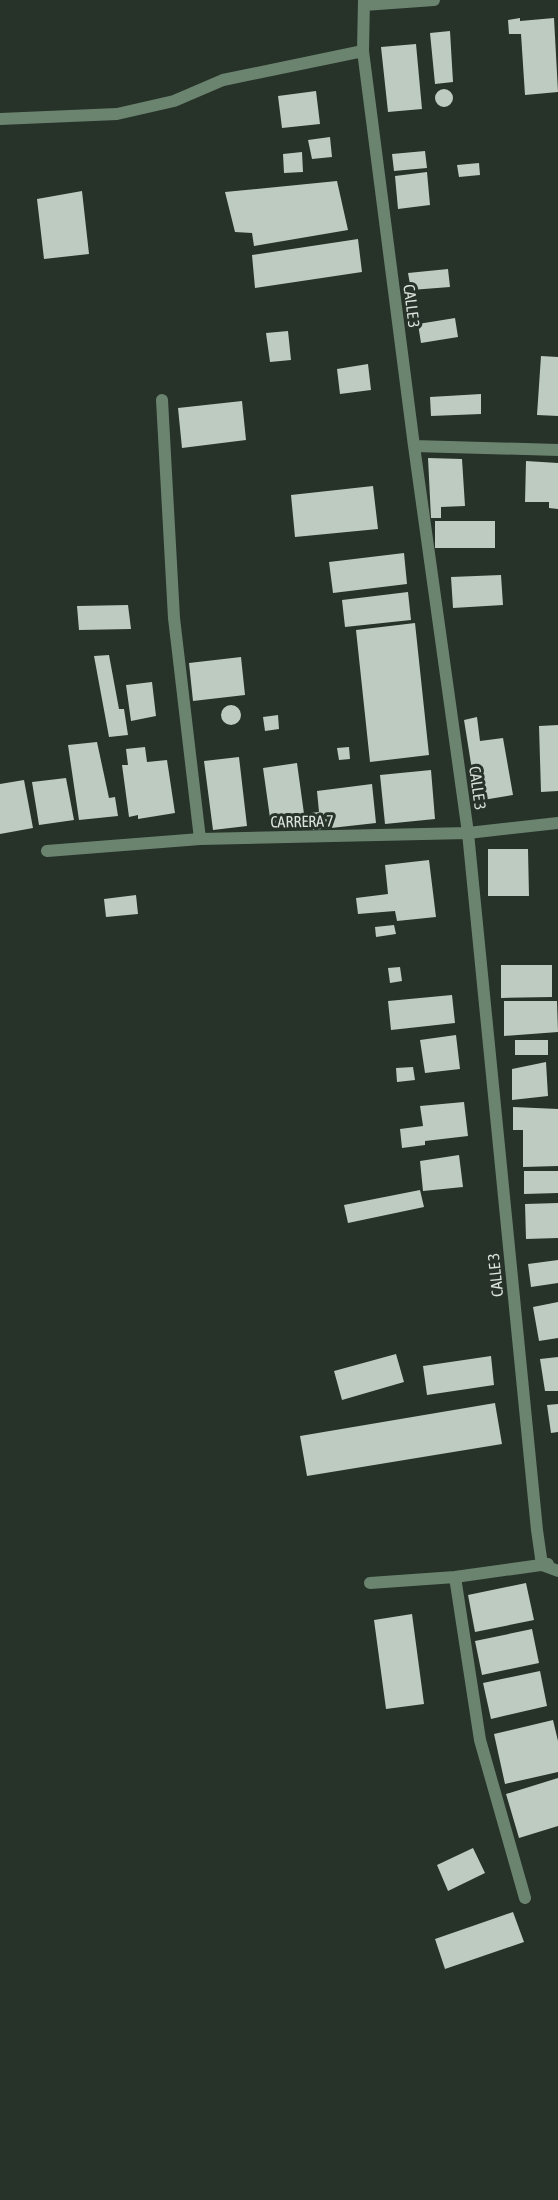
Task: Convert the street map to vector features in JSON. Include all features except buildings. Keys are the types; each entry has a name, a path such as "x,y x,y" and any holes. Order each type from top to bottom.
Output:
{"street":[{"path":"364,2 434,0"},
{"name":"CALLE 3","path":"364,2 363,51 414,447 468,833 542,1565"},
{"path":"0,119 117,114 174,101 223,80 363,51"},
{"path":"162,400 174,618 200,839"},
{"path":"414,447 558,450"},
{"name":"CARRERA 7","path":"47,851 200,839 468,833 558,823"},
{"path":"370,1583 455,1577 558,1563"},
{"path":"542,1565 558,1570"},
{"path":"455,1577 480,1740 525,1898"}]}
